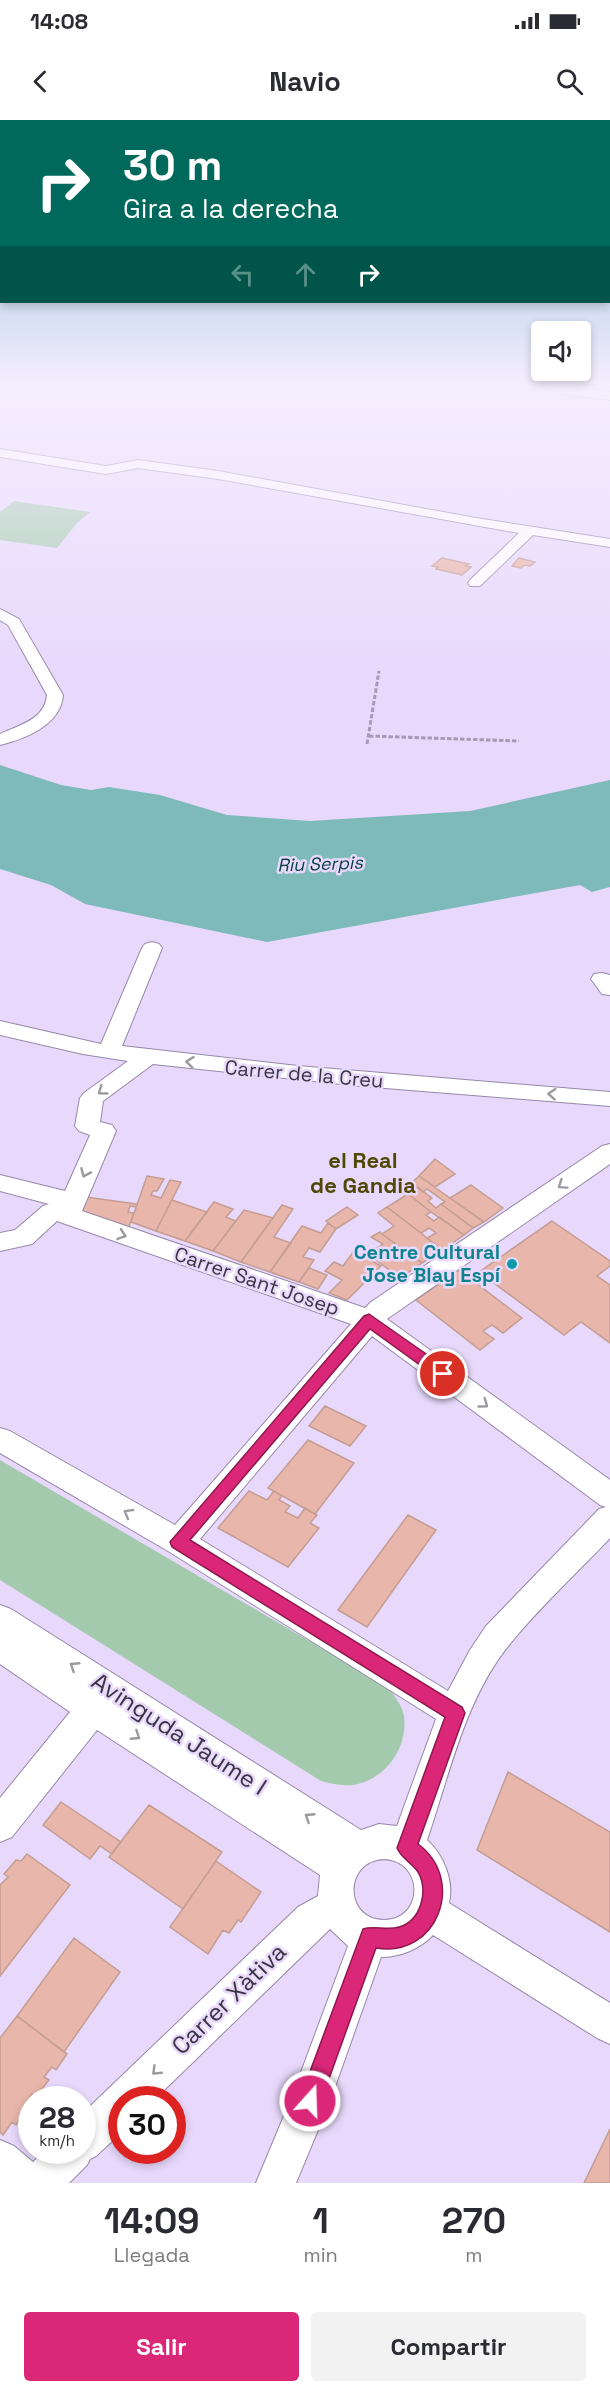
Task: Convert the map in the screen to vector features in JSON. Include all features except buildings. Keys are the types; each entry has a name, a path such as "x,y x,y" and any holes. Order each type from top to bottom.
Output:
{"street":[{"path":"233,478 610,543"},
{"path":"475,583 530,530"},
{"path":"0,614 14,622 55,694 56,700 49,716 0,740"},
{"path":"109,1052 152,948"},
{"name":"Carrer de la Creu","path":"0,1028 147,1058 343,1078 610,1099"},
{"path":"0,1243 23,1238 52,1212 70,1209 104,1131 87,1125 92,1098 147,1058"},
{"path":"178,1542 380,1309 610,1152"},
{"name":"Carrer Sant Josep","path":"0,1183 369,1320 610,1496"},
{"path":"0,1439 178,1542 455,1713"},
{"path":"407,1848 455,1713 479,1663 497,1636 610,1518"},
{"name":"Avinguda Jaume I","path":"0,1619 349,1858"},
{"name":"Avinguda Jaume I","path":"0,1646 93,1709 349,1858"},
{"path":"0,1825 93,1709"},
{"path":"382,1842 395,1843 407,1848 427,1868 433,1883 433,1897 429,1912 422,1923 411,1932 398,1938 370,1937 356,1929 345,1918 338,1904 335,1885 349,1858 382,1842"},
{"name":"Carrer Xàtiva","path":"140,2086 311,1920 338,1904"},
{"path":"429,1912 610,2025"},
{"path":"276,2183 310,2101 370,1937"},
{"path":"96,2129 108,2117"},
{"path":"0,2160 27,2183"},
{"path":"40,2183 60,2164"}],"path":[{"path":"367,744 379,670"},
{"path":"369,736 519,741"}],"shaded area":[{"path":"14,501 90,512 77,523 57,548 0,540 0,512"},
{"path":"0,1460 388,1687 400,1704 404,1716 404,1728 398,1750 385,1769 366,1782 354,1785 321,1781 0,1580"}],"water":[{"name":"Riu Serpis","path":"0,765 61,785 91,790 109,787 160,795 227,815 310,821 470,811 610,780 610,887 592,892 580,885 267,942 85,904 51,885 0,869"}],"place":[{"name":"Centre Cultural Jose Blay Espí","path":"512,1264"}],"district":[{"name":"el Real de Gandia","path":"363,1172"}],"route":[{"path":"310,2101 370,1937 398,1938 411,1932 422,1923 429,1912 433,1897 433,1883 427,1868 407,1848 455,1713 178,1542 369,1320 443,1374"}]}
